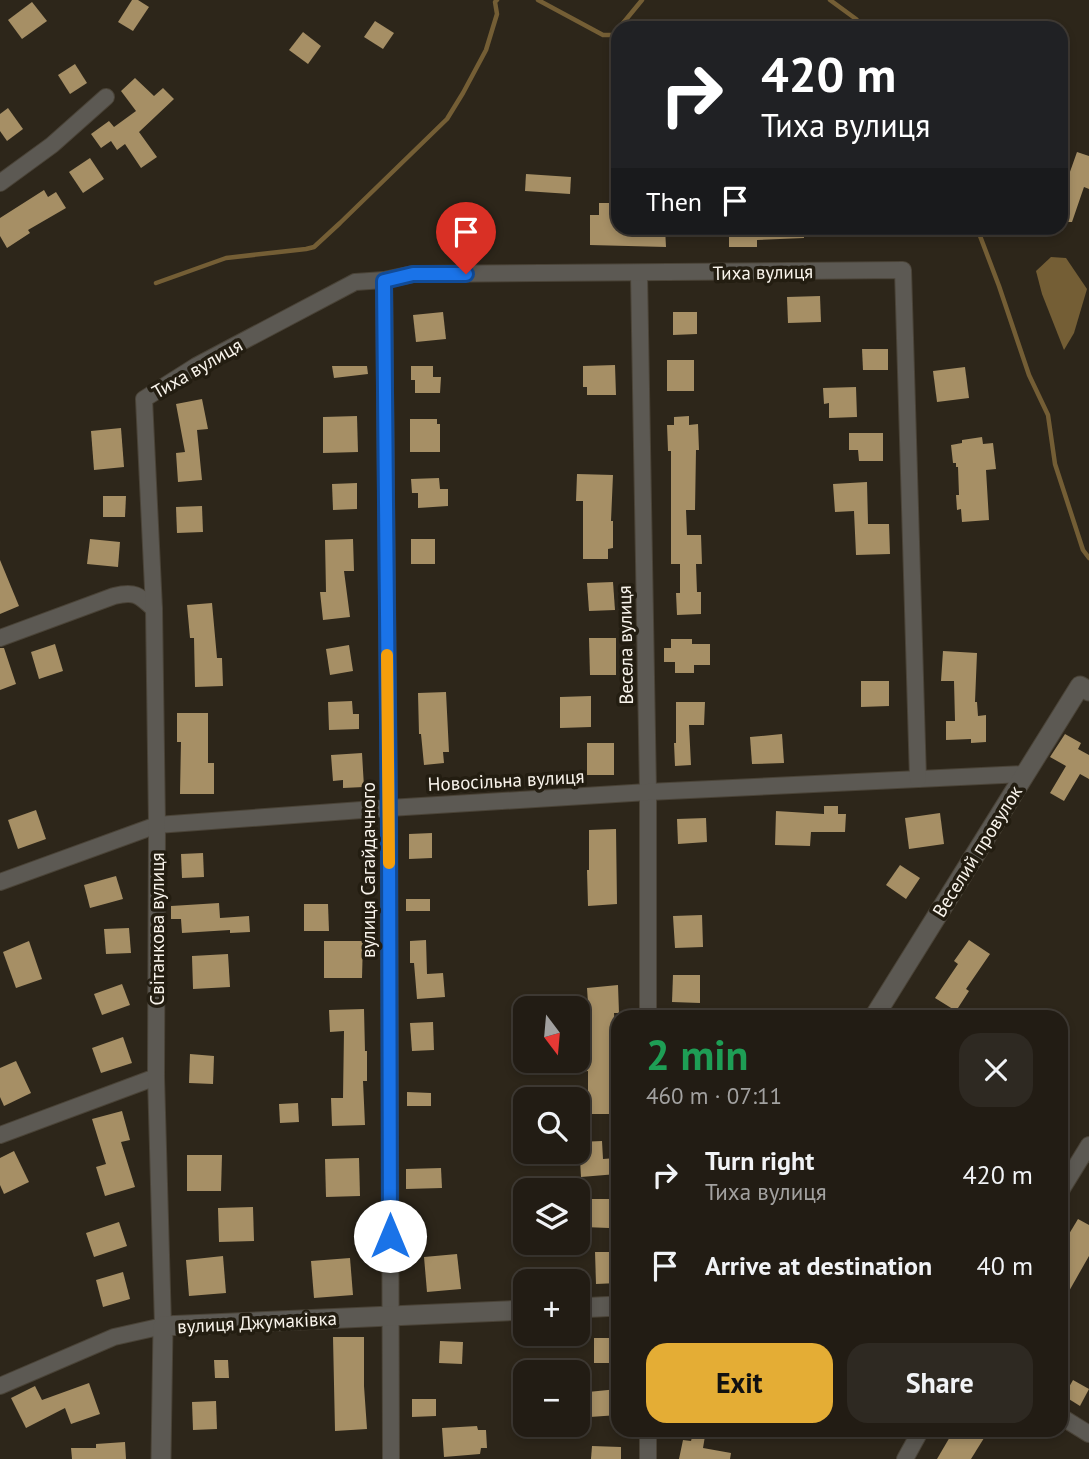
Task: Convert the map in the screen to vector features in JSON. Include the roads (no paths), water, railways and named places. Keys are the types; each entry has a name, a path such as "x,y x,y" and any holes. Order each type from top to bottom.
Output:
{"street":[{"path":"0,183 52,145 106,97"},
{"name":"Тиха вулиця","path":"144,399 196,366 355,282 384,281 413,274 903,270 918,779"},
{"name":"Весела вулиця","path":"639,273 648,792 648,1010"},
{"name":"вулиця Сагайдачного","path":"384,281 391,1459"},
{"name":"Світанкова вулиця","path":"144,399 154,609 156,1077 163,1326 161,1459"},
{"path":"0,638 130,593 142,597 154,609"},
{"name":"Веселий провулок","path":"878,1010 1025,774 1085,689"},
{"name":"Новосільна вулиця","path":"0,882 157,825 648,792 1025,774"},
{"path":"0,1135 156,1077"},
{"path":"1068,1179 1089,1145"},
{"path":"590,1307 611,1306"},
{"name":"вулиця Джумаківка","path":"0,1386 114,1337 163,1326 513,1311"},
{"path":"1068,1421 1089,1434"},
{"path":"648,1437 648,1459"},
{"path":"905,1459 917,1437"}],"waterway":[{"path":"156,283 226,258 314,247 447,119 486,50 497,14 497,0"},
{"path":"538,0 603,35 611,35"},
{"path":"625,21 642,0"},
{"path":"830,0 858,21"},
{"path":"980,235 1029,375 1048,415 1055,464 1083,550 1089,558"}]}
